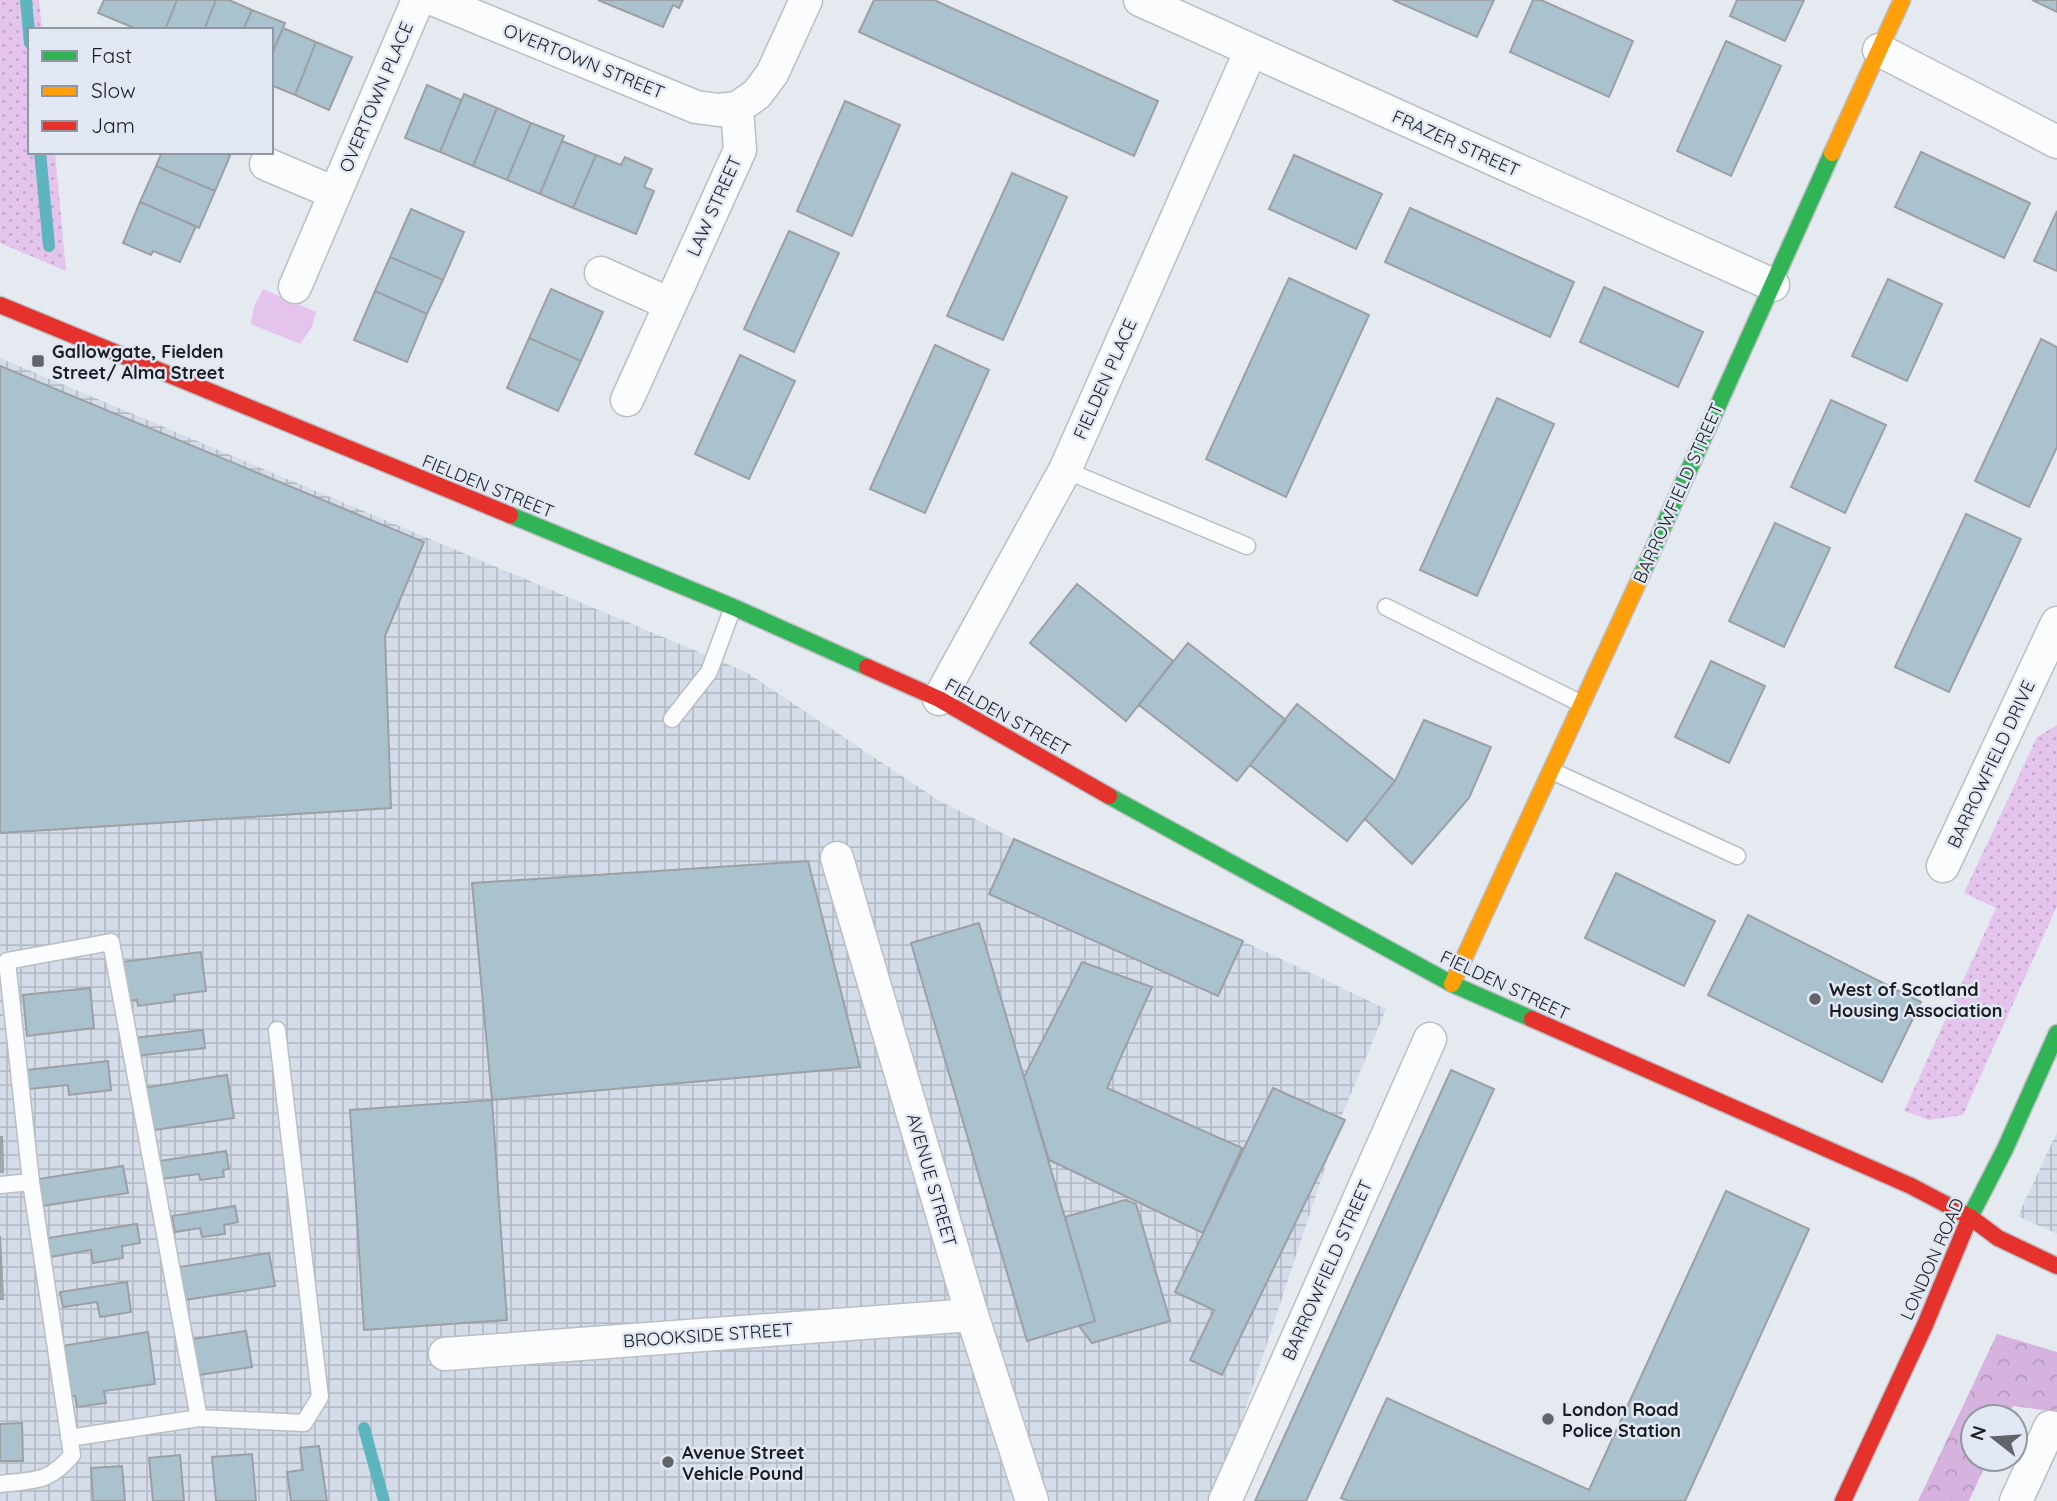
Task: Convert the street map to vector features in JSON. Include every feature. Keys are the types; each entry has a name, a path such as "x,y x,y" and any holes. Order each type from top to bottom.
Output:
{"main road":[{"name":"BARROWFIELD STREET","path":"1452,984 1552,771 1902,0"},
{"name":"FIELDEN STREET","path":"0,306 733,607 939,699 1201,848 1452,984 1911,1186 1970,1217 1998,1238 2057,1266"},
{"name":"LONDON ROAD","path":"1843,1501 1925,1325 1970,1217 2005,1149 2057,1033"}],"street":[{"name":"OVERTOWN PLACE","path":"295,287 418,0"},
{"name":"OVERTOWN STREET","path":"435,0 696,107 719,110 737,108"},
{"path":"737,108 757,94 772,74 806,0"},
{"name":"FRAZER STREET","path":"1140,0 1773,285"},
{"name":"FIELDEN PLACE","path":"939,699 1065,470 1251,50"},
{"path":"1879,50 2057,142"},
{"name":"LAW STREET","path":"627,400 740,150 737,108"},
{"name":"OVERTOWN PLACE","path":"266,164 335,193"},
{"path":"601,273 670,304"},
{"name":"BARROWFIELD DRIVE","path":"1942,866 2057,623"},
{"name":"AVENUE STREET","path":"837,858 972,1315 1032,1501"},
{"name":"BARROWFIELD STREET","path":"1225,1501 1430,1039"},
{"name":"BROOKSIDE STREET","path":"444,1354 972,1315"},
{"path":"2016,1501 2054,1428"}],"lane":[{"path":"1065,470 1247,546"},
{"path":"672,719 709,672 733,607"},
{"path":"1386,607 1582,705"},
{"path":"1552,771 1737,856"},
{"path":"0,1484 47,1478 72,1455 31,1182 7,961 110,942 198,1418"},
{"path":"69,1438 198,1418 304,1423 320,1397 277,1030"},
{"path":"0,1185 31,1182"}],"shaded area":[{"path":"0,0 39,0 42,28 28,28 28,154 55,154 66,271 0,243"},
{"path":"263,289 316,312 312,327 300,344 251,324 254,307"},
{"path":"0,358 746,672 938,800 1014,839 1243,941 1386,1009 1343,1113 1215,1501 0,1501"},
{"path":"2057,725 2057,906 1963,1115 1929,1120 1904,1111 1996,908 1964,893 2037,737"},
{"path":"2057,1132 2057,1234 2018,1216"}],"green space":[{"path":"1997,1334 2057,1352 2057,1412 2029,1408 2029,1403 1964,1403"},
{"path":"1959,1414 1959,1473 1982,1473 1969,1501 1918,1501"}],"building":[{"path":"104,0 177,0 166,28 134,28 98,13"},
{"path":"177,0 216,0 205,28 166,28"},
{"path":"216,0 229,0 252,10 244,28 205,28"},
{"path":"598,0 683,0 679,8 673,5 663,27"},
{"path":"874,0 934,0 1158,101 1134,156 859,32"},
{"path":"1393,0 1494,0 1477,37"},
{"path":"1533,0 1541,0 1633,41 1609,97 1510,52"},
{"path":"1737,0 1804,0 1785,41 1730,16"},
{"path":"2032,0 2057,0 2057,12"},
{"path":"252,10 285,23 273,51 273,28 244,28"},
{"path":"283,28 316,42 295,95 273,86 273,51"},
{"path":"1726,41 1781,66 1731,176 1677,151"},
{"path":"316,42 352,57 329,110 295,95"},
{"path":"427,85 461,100 440,152 405,138"},
{"path":"464,94 497,108 473,166 440,152"},
{"path":"845,101 900,125 852,236 797,211"},
{"path":"497,108 531,123 507,180 473,166"},
{"path":"531,123 564,136 540,194 507,180"},
{"path":"562,141 596,155 573,208 540,194"},
{"path":"1921,152 2030,203 2004,258 1895,207"},
{"path":"161,154 230,156 215,191 156,166"},
{"path":"596,155 621,165 625,157 652,169 644,187 654,191 636,234 573,208"},
{"path":"1294,155 1382,194 1356,249 1269,209"},
{"path":"156,166 215,191 199,228 140,202"},
{"path":"1012,173 1067,197 1003,340 947,316"},
{"path":"140,202 196,226 180,262 153,251 151,255 123,243"},
{"path":"1410,208 1574,282 1550,337 1385,262"},
{"path":"411,209 464,232 443,280 390,257"},
{"path":"2057,211 2057,271 2034,261"},
{"path":"789,231 839,253 794,352 744,329"},
{"path":"390,257 443,280 427,314 375,291"},
{"path":"1289,278 1369,315 1286,497 1206,459"},
{"path":"1888,279 1942,304 1907,381 1852,356"},
{"path":"1604,287 1703,332 1678,387 1580,342"},
{"path":"551,289 603,312 581,361 529,338"},
{"path":"375,291 427,314 407,362 354,340"},
{"path":"529,338 581,361 558,411 507,388"},
{"path":"2041,339 2057,347 2057,447 2029,507 1975,481"},
{"path":"935,345 989,370 925,513 870,489"},
{"path":"740,355 795,381 749,479 695,454"},
{"path":"0,366 424,542 385,636 391,808 0,833"},
{"path":"1497,398 1554,424 1477,596 1420,570"},
{"path":"1831,400 1886,425 1845,513 1791,487"},
{"path":"1966,514 2021,539 1949,692 1895,667"},
{"path":"1775,523 1830,548 1784,647 1729,621"},
{"path":"1077,584 1173,661 1126,721 1030,643"},
{"path":"1188,643 1286,720 1237,781 1139,705"},
{"path":"1711,661 1765,686 1729,763 1675,737"},
{"path":"1297,704 1395,781 1347,841 1250,765"},
{"path":"1424,720 1491,747 1469,798 1412,864 1365,819 1395,781"},
{"path":"1014,839 1243,941 1218,996 989,894"},
{"path":"808,861 860,1067 492,1100 472,883"},
{"path":"1616,873 1715,921 1684,986 1585,938"},
{"name":"West of Scotland Housing Association","path":"1748,915 1921,1002 1882,1082 1708,995"},
{"path":"979,923 1095,1321 1027,1341 911,943"},
{"path":"201,952 206,991 174,995 175,1001 138,1006 137,1000 126,1001 121,962"},
{"path":"1082,962 1152,987 1107,1088 1242,1148 1203,1233 1049,1160 1024,1077"},
{"path":"90,988 94,1028 27,1036 23,995"},
{"path":"203,1030 205,1048 136,1056 134,1038"},
{"path":"108,1061 111,1090 69,1095 68,1085 29,1089 27,1070"},
{"path":"1451,1070 1494,1089 1306,1501 1255,1501"},
{"path":"227,1075 234,1118 148,1131 142,1088"},
{"path":"1273,1088 1345,1120 1222,1375 1190,1360 1214,1310 1175,1292"},
{"path":"492,1100 507,1320 364,1330 350,1110"},
{"path":"2,1137 3,1172 0,1172"},
{"path":"226,1151 229,1169 223,1170 224,1177 200,1180 199,1174 162,1179 159,1161"},
{"path":"123,1166 128,1193 42,1206 38,1179"},
{"path":"1726,1191 1809,1229 1685,1501 1348,1501 1341,1498 1387,1398 1589,1490"},
{"path":"1125,1200 1136,1204 1170,1321 1092,1343 1079,1326 1095,1321 1065,1217"},
{"path":"235,1206 238,1222 224,1225 225,1234 202,1237 200,1228 175,1232 172,1216"},
{"path":"137,1224 140,1243 122,1246 123,1258 93,1263 91,1250 50,1257 48,1238"},
{"path":"0,1236 3,1299 0,1299"},
{"path":"269,1253 275,1286 178,1301 173,1268"},
{"path":"127,1282 131,1312 100,1317 97,1302 63,1307 60,1292"},
{"path":"246,1331 252,1367 192,1376 186,1340"},
{"path":"148,1332 155,1384 104,1391 106,1403 77,1407 75,1396 69,1397 62,1346"},
{"path":"22,1423 23,1461 0,1461 0,1424"},
{"path":"319,1446 327,1501 291,1501 287,1472 303,1470 300,1448"},
{"path":"252,1454 256,1501 216,1501 212,1457"},
{"path":"180,1455 184,1501 153,1501 149,1458"},
{"path":"122,1466 125,1501 93,1501 91,1468"}],"waterway":[{"path":"26,0 29,28"},
{"path":"40,154 49,246"},
{"path":"364,1428 384,1501"}],"traffic: fast":[{"path":"1641,576 1832,153"},
{"path":"510,515 733,607 867,667"},
{"path":"1109,796 1452,984 1532,1019"},
{"path":"1969,1219 2005,1149 2057,1033"}],"traffic: slow":[{"path":"1832,153 1902,0"},
{"path":"1452,984 1641,576"}],"traffic: jam":[{"path":"0,305 510,515"},
{"path":"867,667 939,699 1109,796"},
{"path":"1532,1019 1911,1186 1970,1217 1998,1238 2057,1266"},
{"path":"1843,1501 1925,1325 1969,1219"}],"place":[{"name":"Gallowgate, Fielden Street/ Alma Street","path":"38,361"},
{"name":"West of Scotland Housing Association","path":"1815,999"},
{"name":"London Road Police Station","path":"1548,1419"},
{"name":"Avenue Street Vehicle Pound","path":"668,1462"}]}
